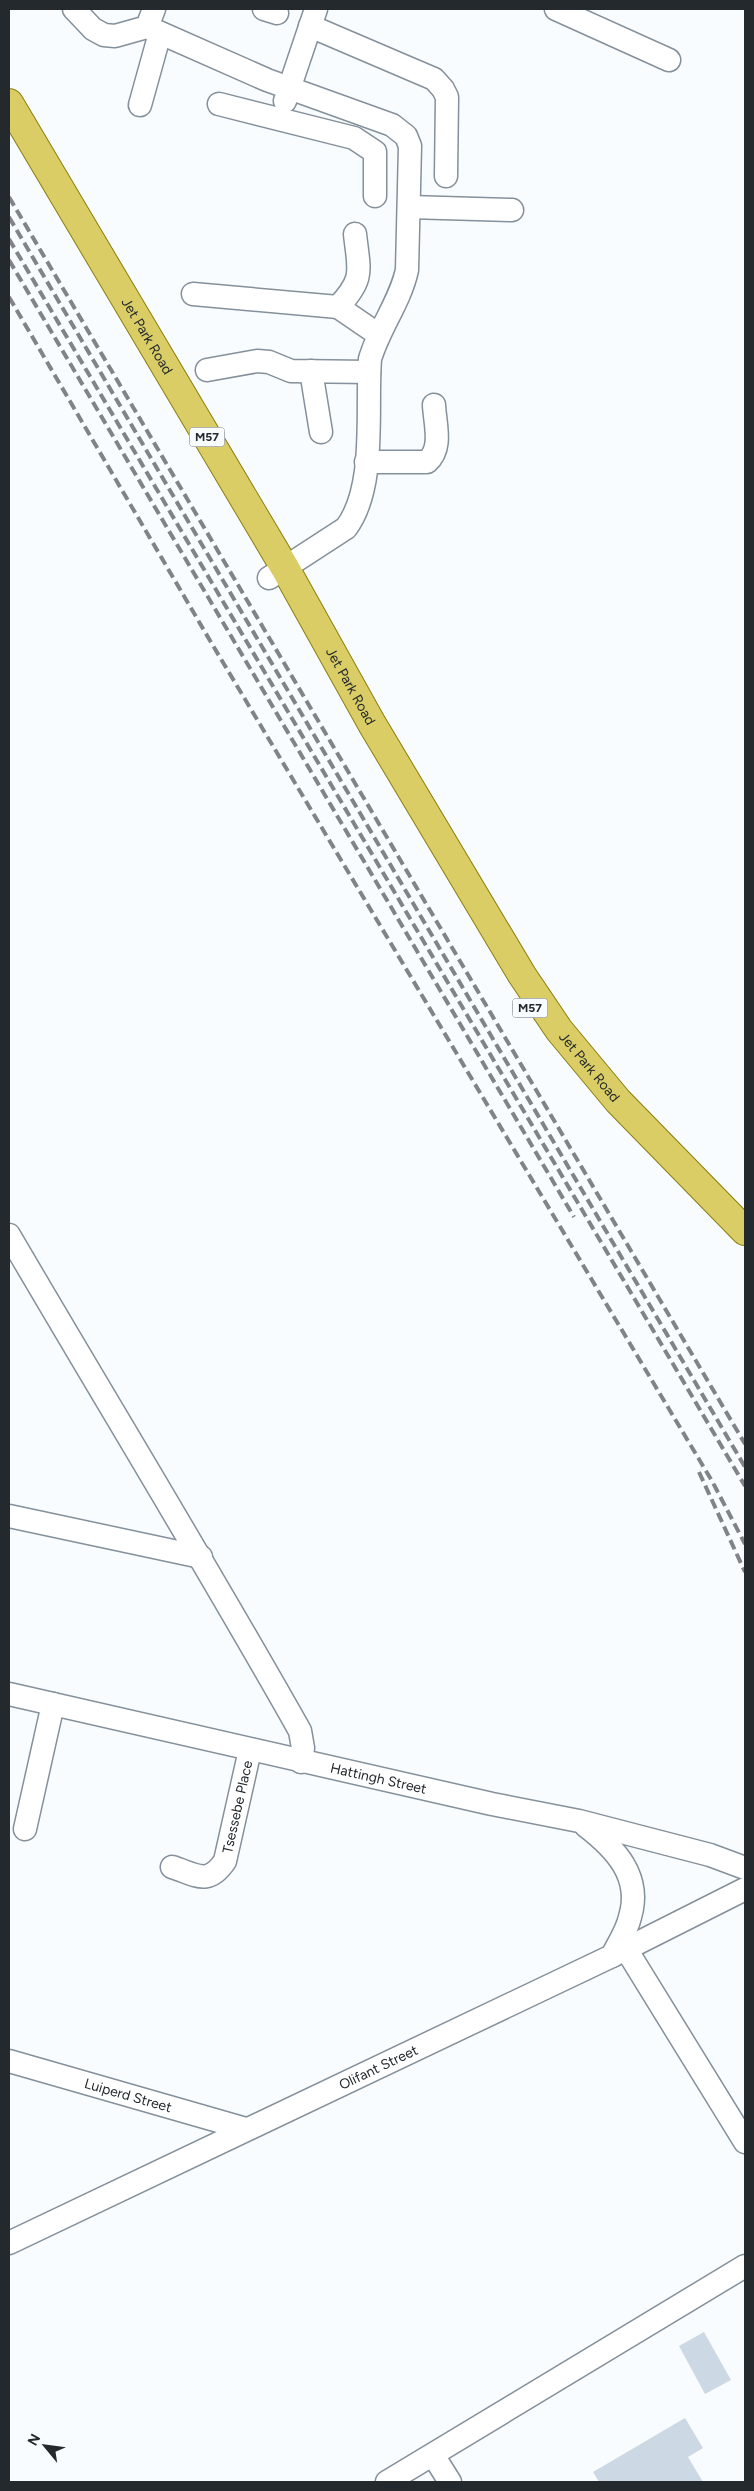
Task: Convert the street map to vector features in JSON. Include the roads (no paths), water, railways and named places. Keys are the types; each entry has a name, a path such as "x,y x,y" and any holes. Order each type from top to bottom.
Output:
{"main road":[{"name":"Jet Park Road","path":"9,103 515,985 550,1037 576,1071 634,1138 745,1247"},
{"name":"Jet Park Road","path":"9,127 277,573 372,724 522,975 549,1016 632,1117 745,1231"}],"street":[{"path":"74,9 92,28 104,35 115,36 153,23 288,87 392,125 406,136 410,146 408,270 404,286 379,335 370,359 366,462 362,496 353,519 346,528 277,573"},
{"path":"556,9 669,60"},
{"path":"280,119 288,87 313,17 434,79 443,88 447,97 446,176"},
{"path":"140,105 153,23"},
{"path":"219,104 354,138 368,146 375,152 375,196"},
{"path":"408,207 512,210"},
{"path":"338,307 353,290 358,281 359,272 355,234"},
{"path":"193,294 338,307 379,335"},
{"path":"207,370 257,361 269,362 291,371 369,372"},
{"path":"310,371 321,432"},
{"path":"366,462 427,462 433,457 437,445 434,406"},
{"path":"9,1235 201,1556 300,1731 303,1748 300,1762"},
{"path":"9,1516 201,1556"},
{"name":"Hattingh Street","path":"9,1694 300,1762 579,1821 722,1858 745,1868"},
{"path":"25,1829 53,1704"},
{"name":"Tsessebe Place","path":"172,1867 204,1878 214,1876 225,1861 250,1750"},
{"path":"579,1821 616,1852 627,1869 633,1904 619,1952 745,2142"},
{"name":"Olifant Street","path":"9,2243 745,1890"},
{"name":"Luiperd Street","path":"9,2061 246,2129"},
{"path":"387,2482 745,2266"},
{"path":"433,2455 450,2482"}],"railway":[{"path":"9,197 745,1444"},
{"path":"9,217 745,1467"},
{"path":"9,239 745,1486"},
{"path":"9,260 574,1217"},
{"path":"9,297 212,644 712,1481 745,1544"},
{"path":"699,1472 745,1572"}]}
